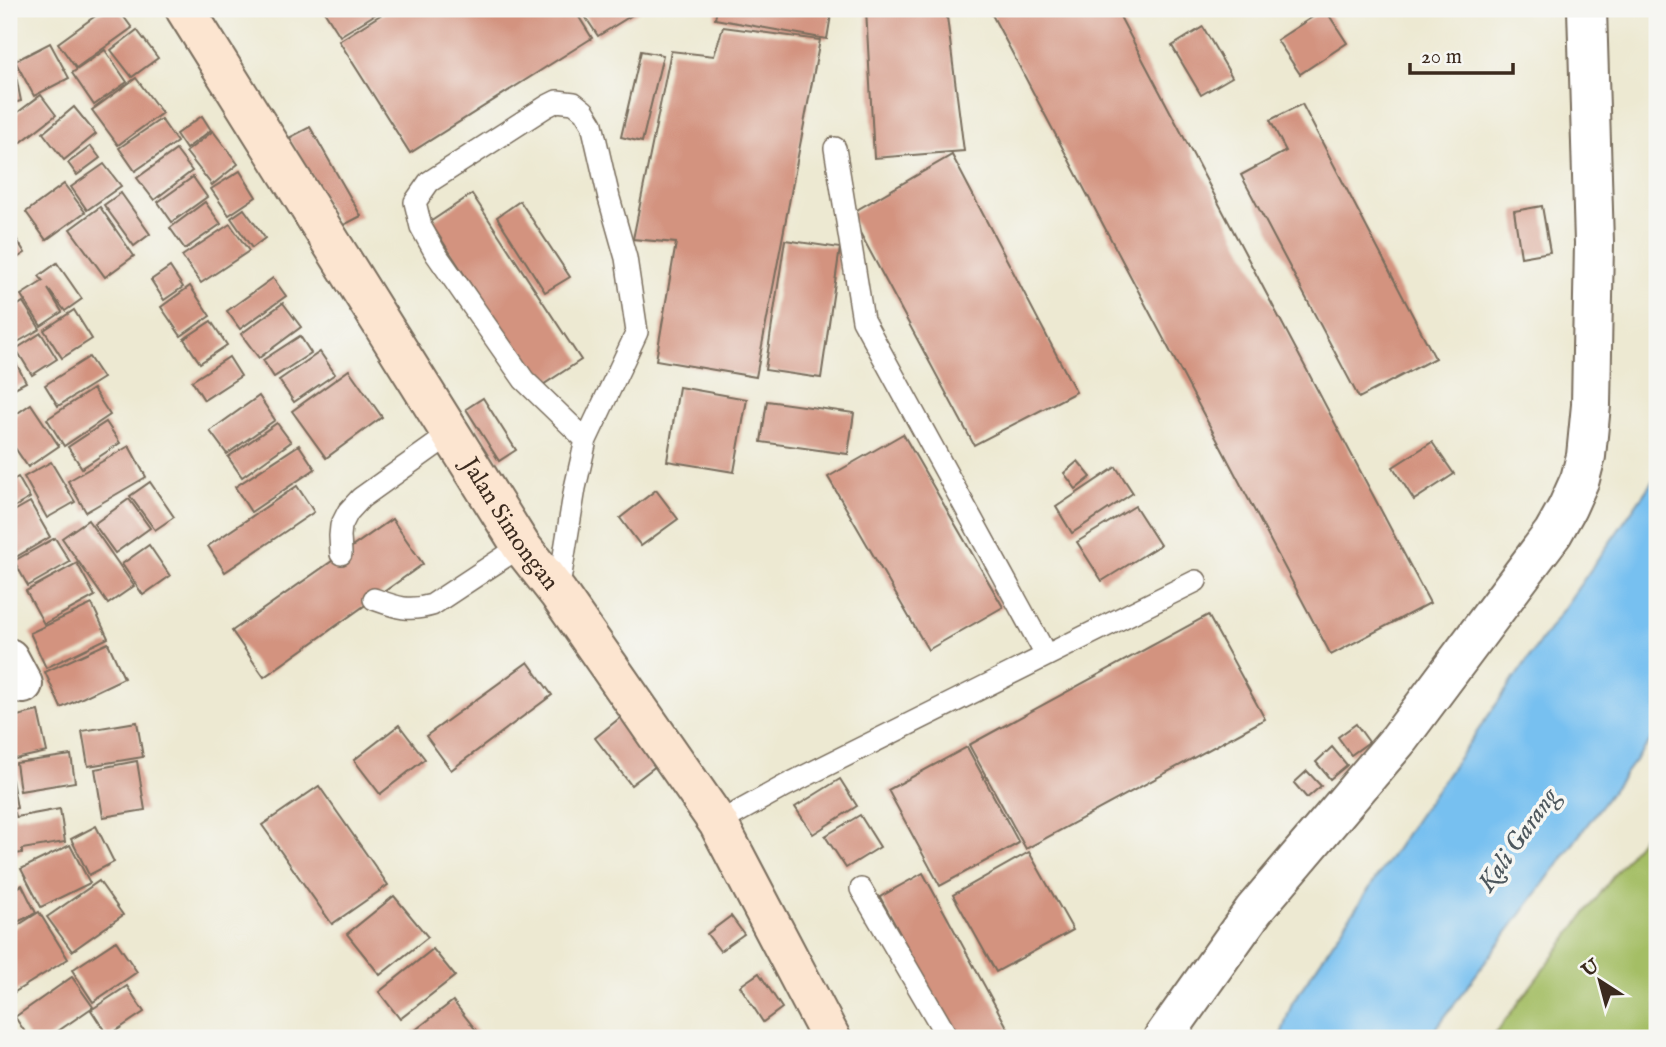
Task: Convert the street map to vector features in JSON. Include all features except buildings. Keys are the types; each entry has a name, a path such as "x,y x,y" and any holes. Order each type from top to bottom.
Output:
{"main road":[{"name":"Jalan Simongan","path":"185,9 521,545 558,593 718,823 831,1038"}],"street":[{"path":"1163,1038 1254,910 1407,728 1553,533 1576,488 1586,456 1591,405 1594,243 1587,9"}],"lane":[{"path":"558,593 575,488 586,440 637,332 626,258 592,124 584,111 574,103 557,101 429,182 415,202 421,227 436,254 524,380 586,440"},
{"path":"835,148 863,320 1046,656"},
{"path":"341,554 341,526 348,512 361,498 452,433"},
{"path":"374,598 400,608 418,609 432,605 521,545"},
{"path":"718,823 785,786 1196,581"},
{"path":"862,889 948,1038"}],"green space":[{"path":"1657,818 1657,1038 1492,1038"}],"water":[{"name":"Kali Garang","path":"1657,475 1657,733 1429,1038 1280,1038 1292,1003 1418,816"}]}
